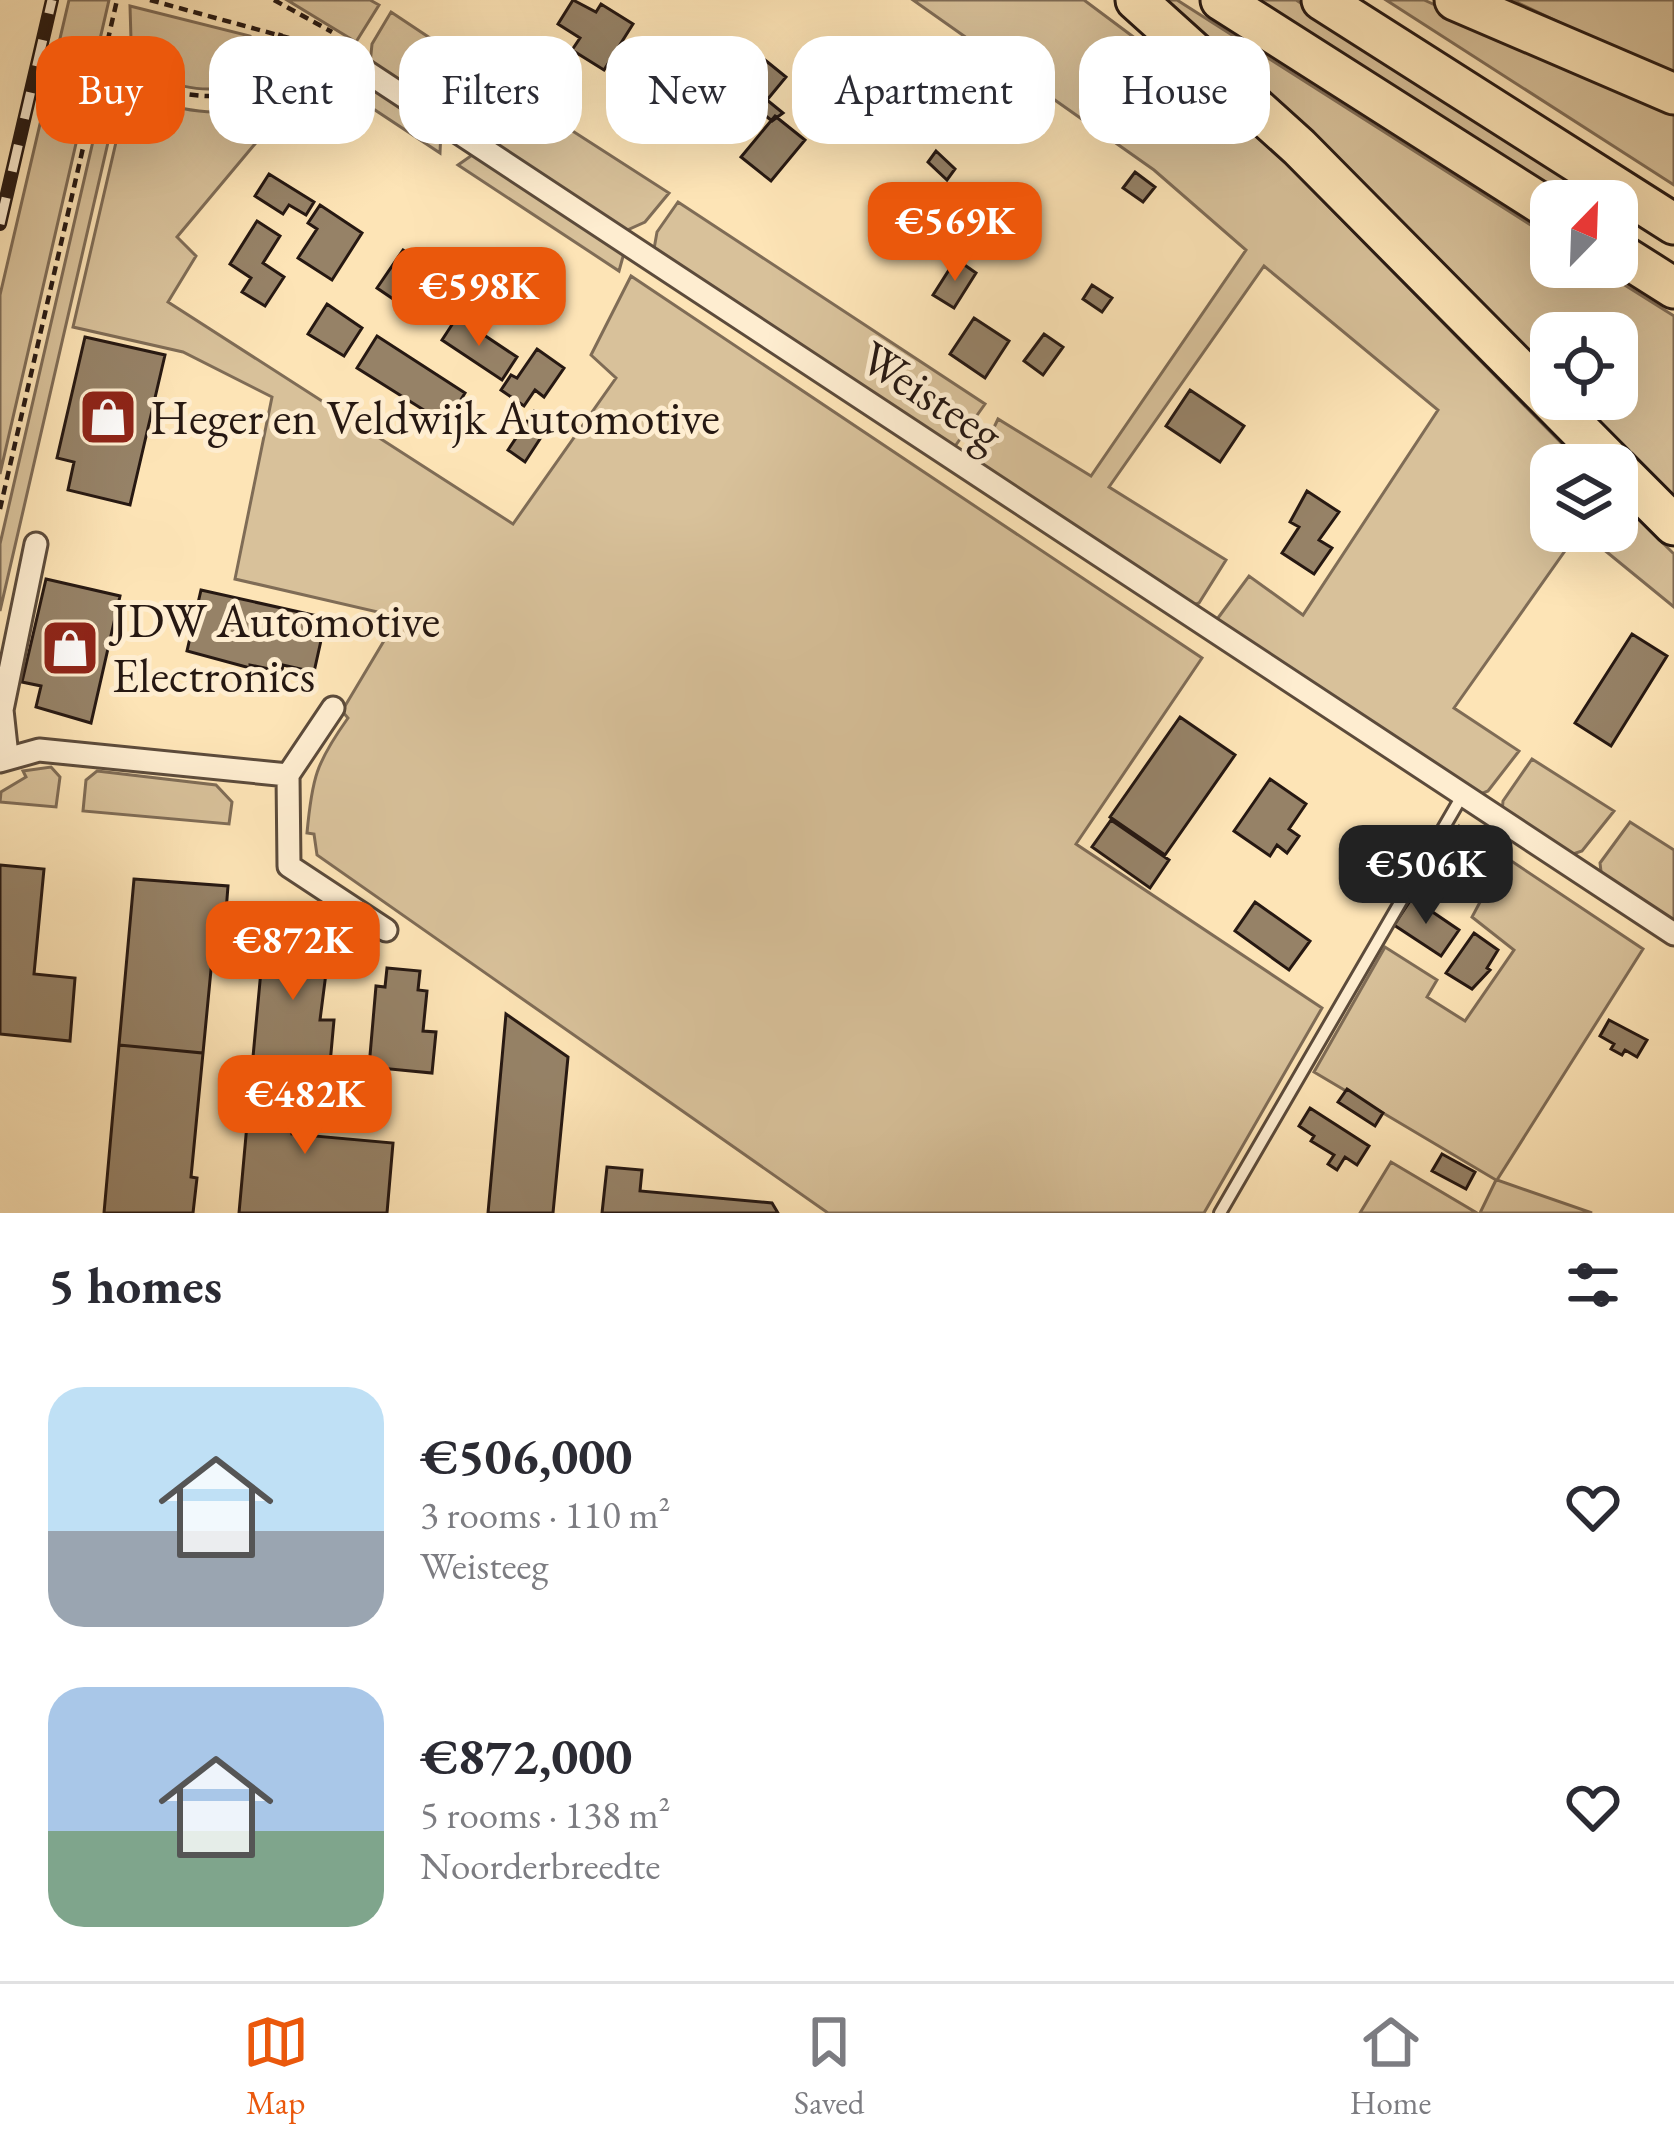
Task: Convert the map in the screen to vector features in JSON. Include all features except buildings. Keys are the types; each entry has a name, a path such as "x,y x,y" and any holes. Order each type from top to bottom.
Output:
{"highway":[{"path":"1136,0 1284,133 1592,444"},
{"path":"1221,0 1530,197"},
{"path":"1322,0 1674,224"},
{"path":"1455,0 1674,94"},
{"path":"1638,265 1674,288"},
{"path":"1638,490 1674,525"}],"street":[{"name":"Weisteeg","path":"375,78 1674,934"},
{"path":"36,544 2,710 4,759 39,749 288,775"},
{"path":"333,708 288,775 289,866 386,930"}],"lane":[{"path":"1220,1213 1462,796"}],"path":[{"path":"109,36 117,0"},
{"path":"150,0 288,36"},
{"path":"274,0 339,36"},
{"path":"185,90 224,98 251,87 262,78 281,33"},
{"path":"0,508 84,144"}],"shaded area":[{"path":"69,0 109,0 101,36 61,36"},
{"path":"287,0 370,0 379,5 360,36 346,36"},
{"path":"913,0 1084,0 1132,36 1079,36 1079,117 1055,100 1055,36 964,36"},
{"path":"1155,0 1177,0 1234,36 1192,36"},
{"path":"1249,0 1296,0 1577,180 1532,180"},
{"path":"1386,0 1424,0 1674,113 1674,185"},
{"path":"1512,0 1674,0 1674,77"},
{"path":"130,6 250,36 209,36 209,89 200,89 185,86 185,36 131,36"},
{"path":"391,12 427,36 399,36 399,83 375,67 375,39"},
{"path":"1270,59 1530,225 1530,288 1629,288 1674,316 1674,507 1638,471 1638,444 1611,444 1587,420 1638,420 1638,312 1530,312 1530,364 1270,112"},
{"path":"375,86 399,102 399,126 375,110"},
{"path":"185,109 209,112 209,144 255,144 177,237 196,256 168,302 513,524 616,378 591,355 631,276 1202,658 1076,844 1322,1008 1204,1213 828,1213 317,855 314,834 307,833 317,772 348,718 342,711 394,624 378,612 235,579 272,397 183,352 73,327 116,144 185,144"},
{"path":"582,137 669,193 645,222 625,231 491,144 582,144"},
{"path":"36,141 76,144 0,474 0,295"},
{"path":"92,144 108,144 0,611 0,544"},
{"path":"1117,144 1266,144 1530,411 1530,420 1539,420 1562,444 1530,444 1530,552 1564,552 1454,708 1519,751 1488,791 1476,796 1215,622 1249,576 1303,615 1438,410 1264,266 1109,487 1226,560 1199,603 1193,605 977,463 998,419 1091,476 1246,250"},
{"path":"475,153 624,253 619,271 458,165"},
{"path":"678,202 985,404 953,449 654,249 657,232"},
{"path":"1638,519 1674,554 1674,607 1607,552 1638,552"},
{"path":"1532,759 1614,811 1582,851 1567,856 1502,813 1503,801"},
{"path":"51,767 60,777 56,807 0,802 1,792 26,777 23,771"},
{"path":"97,771 216,785 232,802 229,824 83,811 86,780"},
{"path":"1630,822 1674,850 1674,925 1602,880 1600,863"},
{"path":"1459,826 1643,949 1497,1180 1592,1213 1480,1213 1496,1180 1314,1072 1385,947 1437,980 1427,997 1465,1021 1514,950 1472,917 1487,889 1437,854"},
{"path":"1391,1162 1477,1213 1360,1213"}],"railway":[{"path":"0,224 52,0"}],"place":[{"name":"Heger en Veldwijk Automotive","path":"108,417"},
{"name":"JDW Automotive Electronics","path":"70,648"}]}
